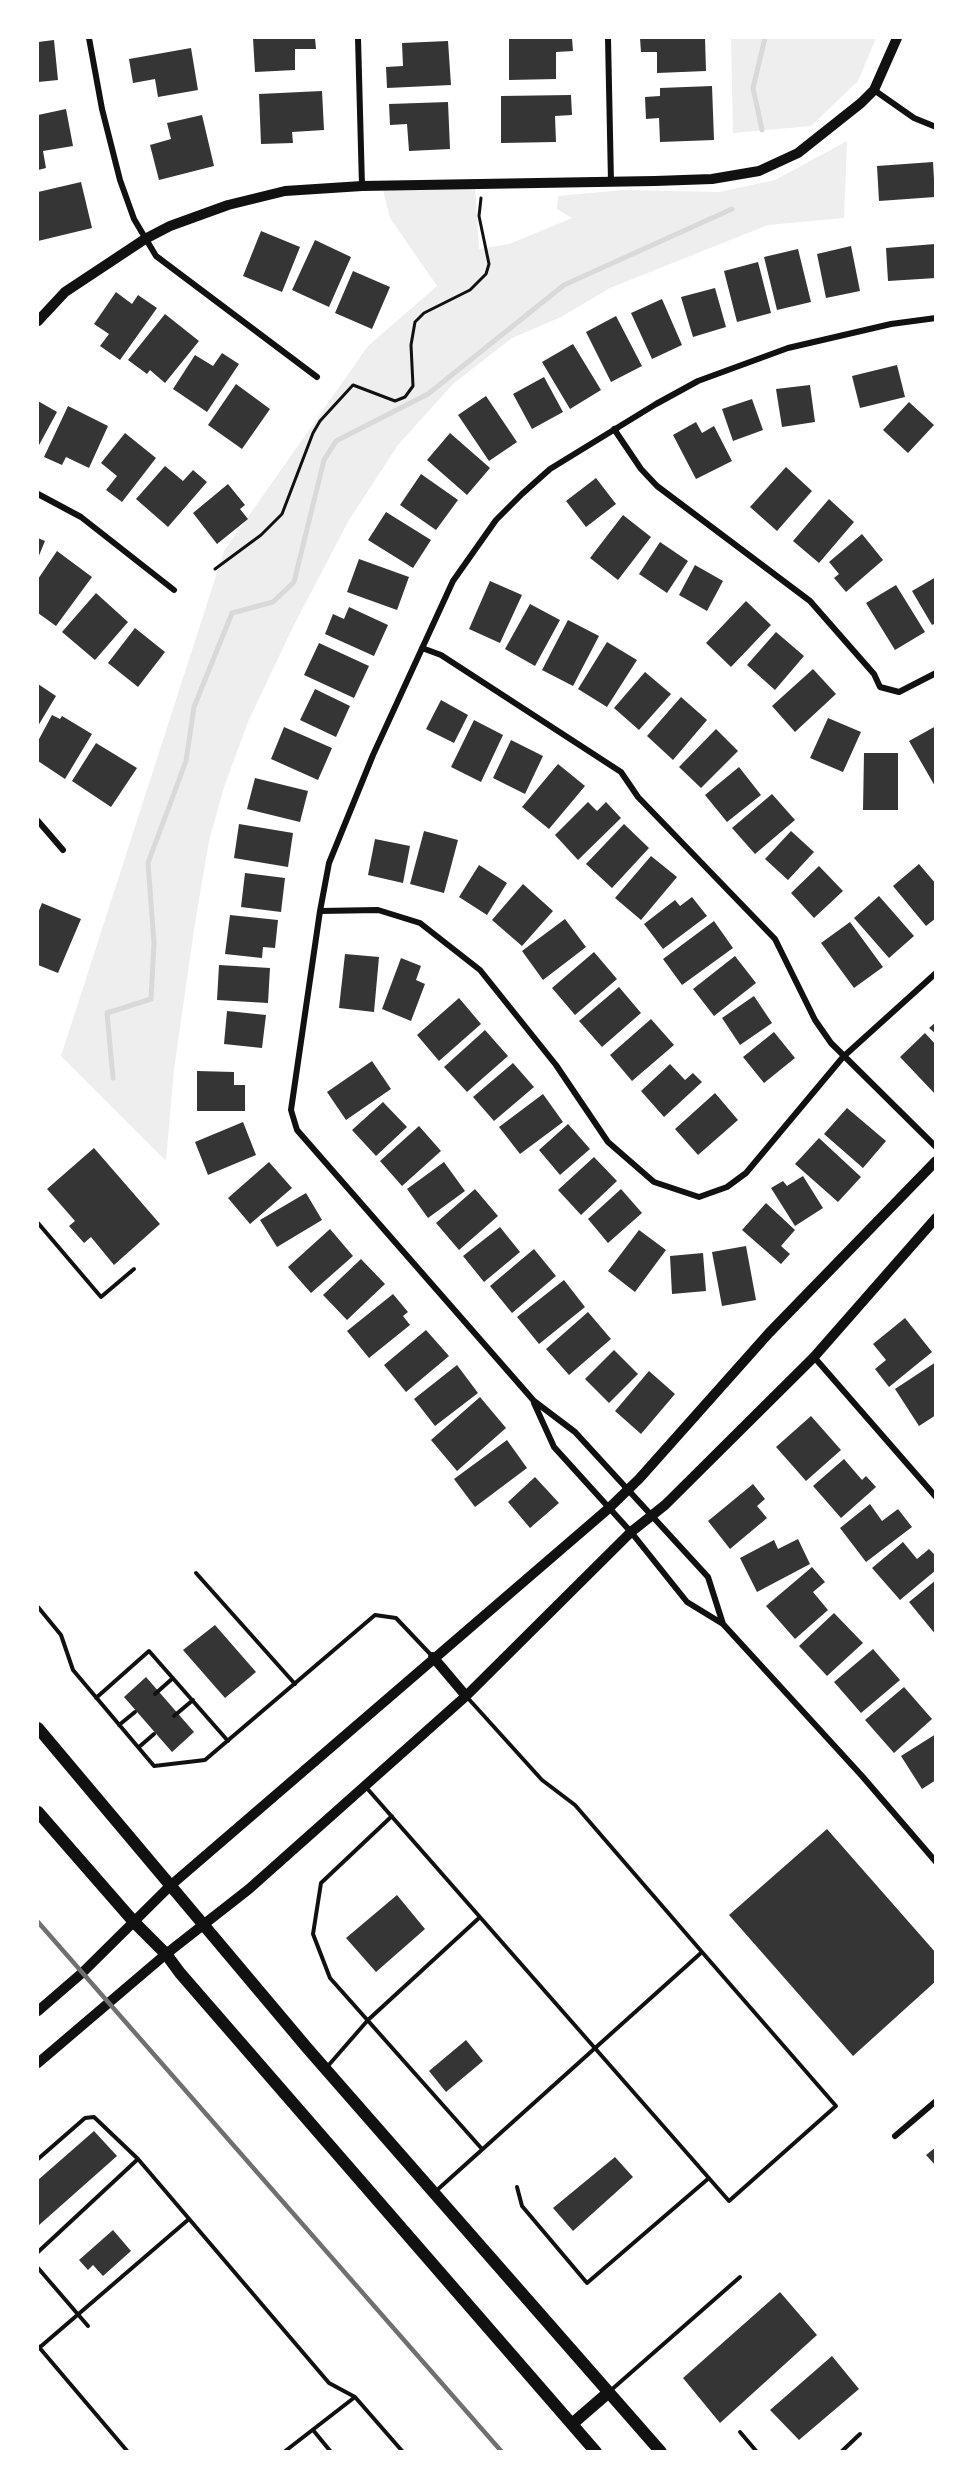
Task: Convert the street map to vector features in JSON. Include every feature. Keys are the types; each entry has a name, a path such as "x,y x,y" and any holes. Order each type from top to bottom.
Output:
{"main road":[{"path":"38,321 65,292 145,239 196,216 285,190 362,186 712,179 759,171 798,153 840,122 874,90 897,38"},
{"path":"38,2011 82,1973 170,1886 608,1509 627,1491 769,1333 936,1161"},
{"path":"38,2063 166,1954 249,1889 466,1696 631,1532 651,1516 814,1357 936,1218"},
{"path":"433,1658 466,1696"},
{"path":"38,1728 203,1925 661,2451"},
{"path":"38,1812 134,1922 166,1954 180,1973 596,2451"},
{"path":"572,2424 609,2392"}],"street":[{"path":"89,38 102,109 120,180 128,205 145,239 162,262 317,377"},
{"path":"358,38 362,186"},
{"path":"608,38 611,182"},
{"path":"874,90 914,118 936,127"},
{"path":"723,1624 708,1578 575,1432 534,1401 297,1130 292,1120 294,1086 320,910 328,862 422,648 453,581 496,520 550,469 698,381 741,363 788,348 891,324 936,318"},
{"path":"614,429 640,469 657,486 810,601 874,674 880,687 899,692 936,673"},
{"path":"38,494 81,518 174,590"},
{"path":"422,648 441,655 621,772 638,797 776,939 821,1030 843,1058 936,1147"},
{"path":"38,821 63,850"},
{"path":"320,910 378,910 420,923 480,970 556,1065 608,1142 654,1182 699,1197 727,1187 746,1173 843,1058 936,973"},
{"path":"814,1357 936,1497"},
{"path":"534,1401 554,1447 631,1532 687,1602 723,1624 862,1776 936,1862"},
{"path":"895,2136 936,2101"}],"lane":[{"path":"38,1223 101,1298 134,1269"},
{"path":"196,1573 295,1684"},
{"path":"38,1607 61,1635 73,1670 154,1766 205,1760 375,1615 396,1618 433,1658"},
{"path":"96,1698 149,1651 228,1741"},
{"path":"155,1694 173,1678"},
{"path":"365,1785 593,2049 729,2201 836,2106 575,1805 542,1780 466,1696"},
{"path":"174,1716 193,1700"},
{"path":"119,1725 135,1712"},
{"path":"138,1748 154,1734"},
{"path":"392,1816 321,1883 313,1934 330,1978 482,2149"},
{"path":"327,2068 368,2020 479,1918"},
{"path":"435,2191 702,1952"},
{"path":"38,2159 85,2118 94,2117 138,2159 329,2383 356,2397 403,2451"},
{"path":"38,2252 138,2159"},
{"path":"517,2187 522,2206 587,2283 708,2178"},
{"path":"128,2451 38,2347 189,2219"},
{"path":"38,2268 88,2326"},
{"path":"609,2392 740,2277"},
{"path":"284,2451 356,2397"},
{"path":"313,2430 331,2451"},
{"path":"740,2432 757,2451"},
{"path":"842,2451 860,2434"}],"path":[{"path":"215,569 261,535 282,514 313,433 320,421 353,385 395,400 405,397 413,386 411,345 415,322 424,313 470,290 486,274 489,264 480,224 480,184"}],"shaded area":[{"path":"731,38 876,38 858,81 811,126 733,133"},
{"path":"847,141 844,218 768,225 610,288 561,317 512,338 453,384 398,445 349,520 293,627 248,722 224,787 209,841 195,923 174,1069 166,1161 61,1056 224,551 368,346 437,286 390,218 382,186 475,184 479,249 509,244 572,218 557,209 558,196 623,190 719,192 775,180"}],"building":[{"path":"253,38 315,38 316,49 295,49 295,70 255,72"},
{"path":"509,38 572,38 573,51 556,52 556,79 509,80"},
{"path":"640,38 705,38 706,71 657,73 657,52 641,52"},
{"path":"54,40 58,80 38,82 38,42"},
{"path":"448,41 451,85 387,88 386,67 403,66 402,43"},
{"path":"191,48 198,90 158,97 155,79 133,83 129,59"},
{"path":"712,86 714,140 660,142 659,118 646,119 645,97 660,96 660,88"},
{"path":"322,91 324,130 292,132 293,143 261,144 259,94"},
{"path":"571,95 572,115 555,116 556,142 501,143 501,96"},
{"path":"448,102 450,149 409,151 407,124 390,125 389,104"},
{"path":"66,109 73,146 43,151 46,168 38,170 38,115"},
{"path":"202,115 214,166 159,180 150,145 171,139 167,123"},
{"path":"933,162 935,197 879,201 877,166"},
{"path":"81,182 92,228 38,241 38,192"},
{"path":"261,231 300,247 282,292 243,276"},
{"path":"315,240 351,257 329,307 292,290"},
{"path":"935,244 936,278 888,281 886,248"},
{"path":"851,246 860,291 826,298 817,254"},
{"path":"798,249 811,302 777,310 764,257"},
{"path":"758,262 771,313 737,322 724,271"},
{"path":"353,271 390,287 372,329 335,313"},
{"path":"715,288 726,327 693,337 681,297"},
{"path":"116,292 132,304 138,295 157,308 120,360 100,346 109,334 94,324"},
{"path":"662,299 682,345 652,359 631,313"},
{"path":"165,314 199,341 165,383 150,370 147,374 128,360"},
{"path":"616,316 642,366 611,382 586,332"},
{"path":"573,344 601,390 570,409 542,362"},
{"path":"222,353 239,364 207,412 173,389 195,355 213,366"},
{"path":"897,365 905,397 860,408 852,376"},
{"path":"544,377 563,412 532,429 513,394"},
{"path":"236,384 270,409 242,449 208,425"},
{"path":"810,385 815,422 782,427 776,389"},
{"path":"486,396 517,442 489,461 458,415"},
{"path":"752,399 763,430 733,441 722,409"},
{"path":"38,401 57,412 38,447"},
{"path":"909,402 934,425 908,453 883,430"},
{"path":"68,406 108,426 89,468 66,457 62,465 44,457"},
{"path":"696,422 702,433 714,426 732,461 696,479 673,435"},
{"path":"125,433 156,458 122,502 106,490 117,476 101,463"},
{"path":"450,433 490,468 467,495 427,460"},
{"path":"165,466 183,481 193,470 207,482 168,527 136,499"},
{"path":"786,467 812,491 777,531 750,507"},
{"path":"421,474 458,500 436,530 400,505"},
{"path":"596,478 616,504 586,527 566,501"},
{"path":"228,484 245,505 240,509 248,519 217,544 193,513"},
{"path":"829,499 854,522 819,563 793,541"},
{"path":"386,512 431,540 413,568 368,540"},
{"path":"623,515 651,537 618,580 590,558"},
{"path":"862,534 883,560 846,592 834,578 839,574 829,562"},
{"path":"38,538 45,541 38,558"},
{"path":"660,542 688,561 667,593 639,574"},
{"path":"57,551 92,577 56,626 38,613 38,579"},
{"path":"359,559 409,577 397,610 347,592"},
{"path":"695,565 723,581 707,611 679,595"},
{"path":"936,577 936,623 932,625 912,591"},
{"path":"490,581 522,595 500,643 469,629"},
{"path":"896,585 925,632 895,650 866,603"},
{"path":"96,593 128,622 95,660 62,632"},
{"path":"746,601 771,625 731,667 706,643"},
{"path":"530,604 560,620 535,666 505,649"},
{"path":"349,607 388,625 374,656 325,634 333,614 344,619"},
{"path":"568,620 599,636 573,686 542,670"},
{"path":"135,628 165,652 138,687 108,663"},
{"path":"776,632 804,656 775,690 747,665"},
{"path":"607,642 637,660 607,707 578,689"},
{"path":"319,643 369,666 354,698 304,675"},
{"path":"813,669 836,694 795,732 772,706"},
{"path":"645,672 671,694 639,730 614,708"},
{"path":"38,684 56,696 38,726"},
{"path":"315,689 350,706 336,737 300,720"},
{"path":"681,697 707,720 673,760 647,736"},
{"path":"441,700 468,715 454,743 426,729"},
{"path":"52,715 60,719 62,716 92,734 65,779 38,761 38,741"},
{"path":"828,718 861,732 843,772 810,758"},
{"path":"474,720 503,735 481,782 451,767"},
{"path":"936,726 936,788 909,741"},
{"path":"284,727 332,748 318,780 271,759"},
{"path":"716,729 738,751 701,788 679,767"},
{"path":"511,740 543,756 525,794 493,778"},
{"path":"96,743 137,768 111,807 72,781"},
{"path":"864,753 898,753 898,810 863,810"},
{"path":"558,764 585,786 549,829 522,807"},
{"path":"739,767 761,795 727,822 705,795"},
{"path":"255,778 308,791 300,822 247,809"},
{"path":"772,794 795,820 755,854 732,828"},
{"path":"588,802 597,811 606,802 621,818 578,860 555,835"},
{"path":"239,824 293,833 288,867 234,858"},
{"path":"624,824 649,848 612,888 586,864"},
{"path":"424,831 458,840 444,893 410,884"},
{"path":"791,831 814,852 788,880 765,859"},
{"path":"375,839 410,846 403,883 368,875"},
{"path":"651,856 677,877 641,920 615,898"},
{"path":"919,864 936,884 936,918 926,926 893,886"},
{"path":"479,865 507,883 487,915 459,897"},
{"path":"819,866 843,891 814,918 791,893"},
{"path":"245,873 285,878 281,912 241,907"},
{"path":"523,884 553,911 522,946 492,920"},
{"path":"879,896 914,936 889,958 854,918"},
{"path":"692,897 707,916 663,949 644,924 675,900 680,906"},
{"path":"42,903 81,919 58,973 38,965 38,913"},
{"path":"230,915 278,920 275,948 263,947 262,958 225,954"},
{"path":"565,919 586,947 543,980 522,951"},
{"path":"714,921 733,948 682,985 663,959"},
{"path":"850,922 883,967 854,988 821,943"},
{"path":"594,952 617,979 575,1015 552,988"},
{"path":"345,954 379,957 374,1012 339,1008"},
{"path":"735,956 756,983 714,1016 693,989"},
{"path":"401,958 421,966 416,980 425,984 411,1021 382,1009"},
{"path":"219,965 270,968 268,1003 217,1000"},
{"path":"619,987 641,1013 602,1047 579,1021"},
{"path":"754,996 772,1023 740,1045 722,1018"},
{"path":"459,998 481,1024 439,1061 417,1035"},
{"path":"227,1011 266,1015 262,1048 224,1044"},
{"path":"651,1019 674,1045 632,1081 610,1055"},
{"path":"936,1022 936,1034 929,1028"},
{"path":"485,1030 508,1056 467,1092 444,1067"},
{"path":"774,1032 795,1058 764,1083 743,1057"},
{"path":"925,1033 936,1045 936,1095 900,1057"},
{"path":"372,1061 391,1089 346,1120 327,1092"},
{"path":"513,1063 534,1087 494,1121 473,1097"},
{"path":"670,1064 685,1080 693,1073 702,1082 664,1117 641,1091"},
{"path":"197,1071 234,1072 234,1085 245,1085 245,1111 197,1111"},
{"path":"715,1093 738,1120 698,1155 675,1129"},
{"path":"543,1094 563,1122 520,1154 499,1127"},
{"path":"383,1102 407,1127 376,1156 352,1130"},
{"path":"847,1108 886,1141 863,1168 824,1134"},
{"path":"243,1122 256,1155 208,1175 195,1142"},
{"path":"568,1124 590,1149 560,1175 539,1150"},
{"path":"419,1126 441,1151 402,1186 380,1161"},
{"path":"819,1138 861,1177 838,1202 795,1164"},
{"path":"94,1148 160,1224 114,1265 91,1237 84,1243 69,1226 75,1221 47,1189"},
{"path":"594,1157 617,1181 581,1215 558,1190"},
{"path":"269,1162 292,1188 250,1224 228,1198"},
{"path":"444,1162 465,1191 428,1218 407,1189"},
{"path":"803,1176 823,1208 795,1226 771,1188 783,1181 787,1186"},
{"path":"475,1189 498,1216 459,1250 436,1223"},
{"path":"621,1189 642,1213 608,1243 588,1219"},
{"path":"306,1193 322,1220 277,1247 260,1220"},
{"path":"766,1203 795,1230 781,1246 790,1254 781,1264 742,1230"},
{"path":"500,1227 520,1252 484,1282 463,1256"},
{"path":"330,1229 353,1256 311,1293 288,1267"},
{"path":"639,1230 666,1250 635,1292 608,1271"},
{"path":"746,1246 756,1300 722,1306 712,1252"},
{"path":"534,1249 556,1276 512,1313 490,1286"},
{"path":"703,1253 706,1291 672,1294 670,1256"},
{"path":"361,1259 385,1284 347,1320 323,1295"},
{"path":"564,1280 585,1307 539,1344 517,1317"},
{"path":"393,1294 408,1312 403,1316 410,1325 369,1358 347,1331"},
{"path":"588,1312 611,1339 569,1375 546,1349"},
{"path":"905,1318 932,1352 889,1387 875,1369 886,1360 873,1344"},
{"path":"426,1330 449,1356 406,1392 384,1365"},
{"path":"614,1350 638,1374 609,1403 585,1379"},
{"path":"936,1362 936,1415 919,1426 895,1389"},
{"path":"457,1365 478,1393 435,1426 414,1399"},
{"path":"649,1371 675,1394 641,1434 615,1411"},
{"path":"480,1397 506,1428 457,1471 431,1440"},
{"path":"811,1416 841,1450 806,1481 776,1447"},
{"path":"507,1440 527,1468 475,1507 454,1479"},
{"path":"844,1459 862,1480 866,1476 876,1487 841,1518 813,1486"},
{"path":"535,1477 559,1503 530,1528 508,1502"},
{"path":"753,1484 765,1499 757,1506 767,1518 730,1549 708,1521"},
{"path":"870,1504 882,1521 898,1509 912,1527 866,1562 840,1528"},
{"path":"798,1539 810,1564 757,1592 740,1558 774,1540 778,1549"},
{"path":"903,1542 917,1559 929,1549 936,1556 936,1570 900,1600 872,1568"},
{"path":"812,1567 825,1582 813,1592 828,1610 795,1639 766,1606"},
{"path":"936,1580 936,1635 909,1602"},
{"path":"834,1613 863,1643 827,1676 799,1646"},
{"path":"215,1625 256,1672 225,1698 183,1650"},
{"path":"873,1649 900,1680 861,1713 834,1682"},
{"path":"146,1677 194,1732 172,1752 124,1697"},
{"path":"904,1687 932,1719 894,1753 865,1720"},
{"path":"936,1734 936,1780 922,1789 901,1756"},
{"path":"827,1829 936,1953 936,1981 853,2056 729,1915"},
{"path":"397,1895 425,1929 376,1972 346,1938"},
{"path":"466,2040 483,2061 446,2092 429,2071"},
{"path":"94,2131 117,2156 38,2226 38,2180"},
{"path":"936,2147 936,2166 926,2155"},
{"path":"615,2157 633,2177 573,2231 553,2208"},
{"path":"113,2230 131,2251 103,2276 93,2265 88,2270 79,2260"},
{"path":"780,2292 817,2335 720,2423 683,2378"},
{"path":"832,2356 859,2389 799,2440 770,2410"}],"waterway":[{"path":"762,130 753,88 765,38"},
{"path":"113,1078 107,1013 151,999 154,943 148,863 186,761 194,707 232,613 273,602 294,582 324,460 336,441 428,394 564,285 732,209"}],"railway":[{"path":"38,1922 502,2452"}]}
